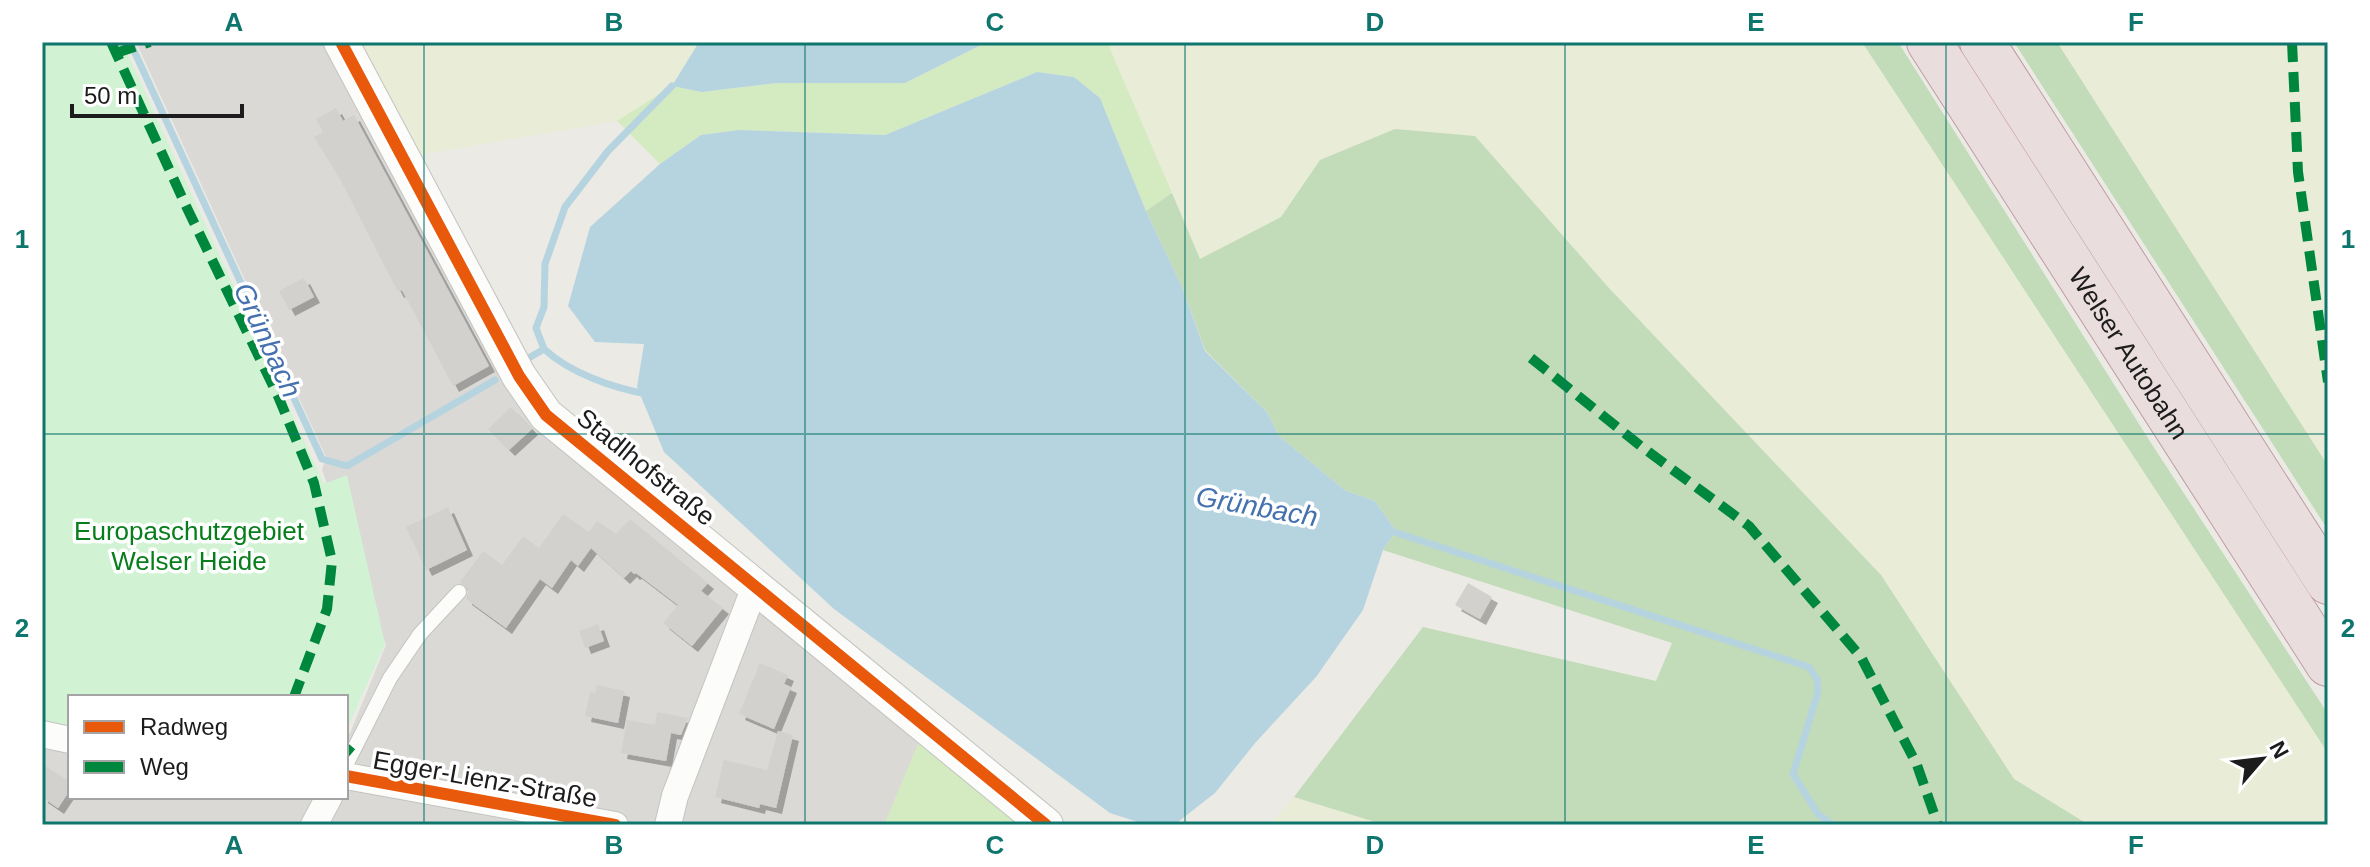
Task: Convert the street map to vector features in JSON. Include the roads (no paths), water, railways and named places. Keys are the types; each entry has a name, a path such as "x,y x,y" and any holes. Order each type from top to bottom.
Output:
{"highway":[{"name":"Welser Autobahn","path":"1929,42 2328,664"},
{"name":"Welser Autobahn","path":"1982,42 2328,582"}],"street":[{"name":"Stadlhofstraße","path":"341,42 515,368 546,415 756,584 1046,825"},
{"path":"668,825 675,796 756,584"},
{"path":"42,734 68,740"},
{"name":"Egger-Lienz-Straße","path":"348,777 501,815 615,825"},
{"path":"314,825 328,799"}],"lane":[{"path":"348,761 390,678 420,634 459,592"}],"water":[{"path":"699,42 987,42 905,83 777,83 702,92 672,86"},
{"path":"1037,72 1074,77 1100,98 1146,211 1182,287 1205,351 1267,412 1279,436 1346,491 1375,501 1396,531 1383,550 1363,610 1316,677 1256,742 1215,793 1174,825 1147,825 1110,813 834,609 664,452 637,387 644,344 595,342 568,306 590,227 660,164 701,135 739,130 885,135"}],"waterway":[{"name":"Grünbach","path":"130,42 322,459 347,466 495,380"},
{"path":"544,349 536,328 544,307 545,264 565,207 608,151 672,86"},
{"name":"Grünbach","path":"527,359 544,349 554,358 592,378 647,394"},
{"name":"Grünbach","path":"1388,530 1809,667 1817,679 1818,692 1793,774 1818,814 1833,825"}],"park label":[{"name":"Europaschutzgebiet Welser Heide","path":"189,546"}]}
